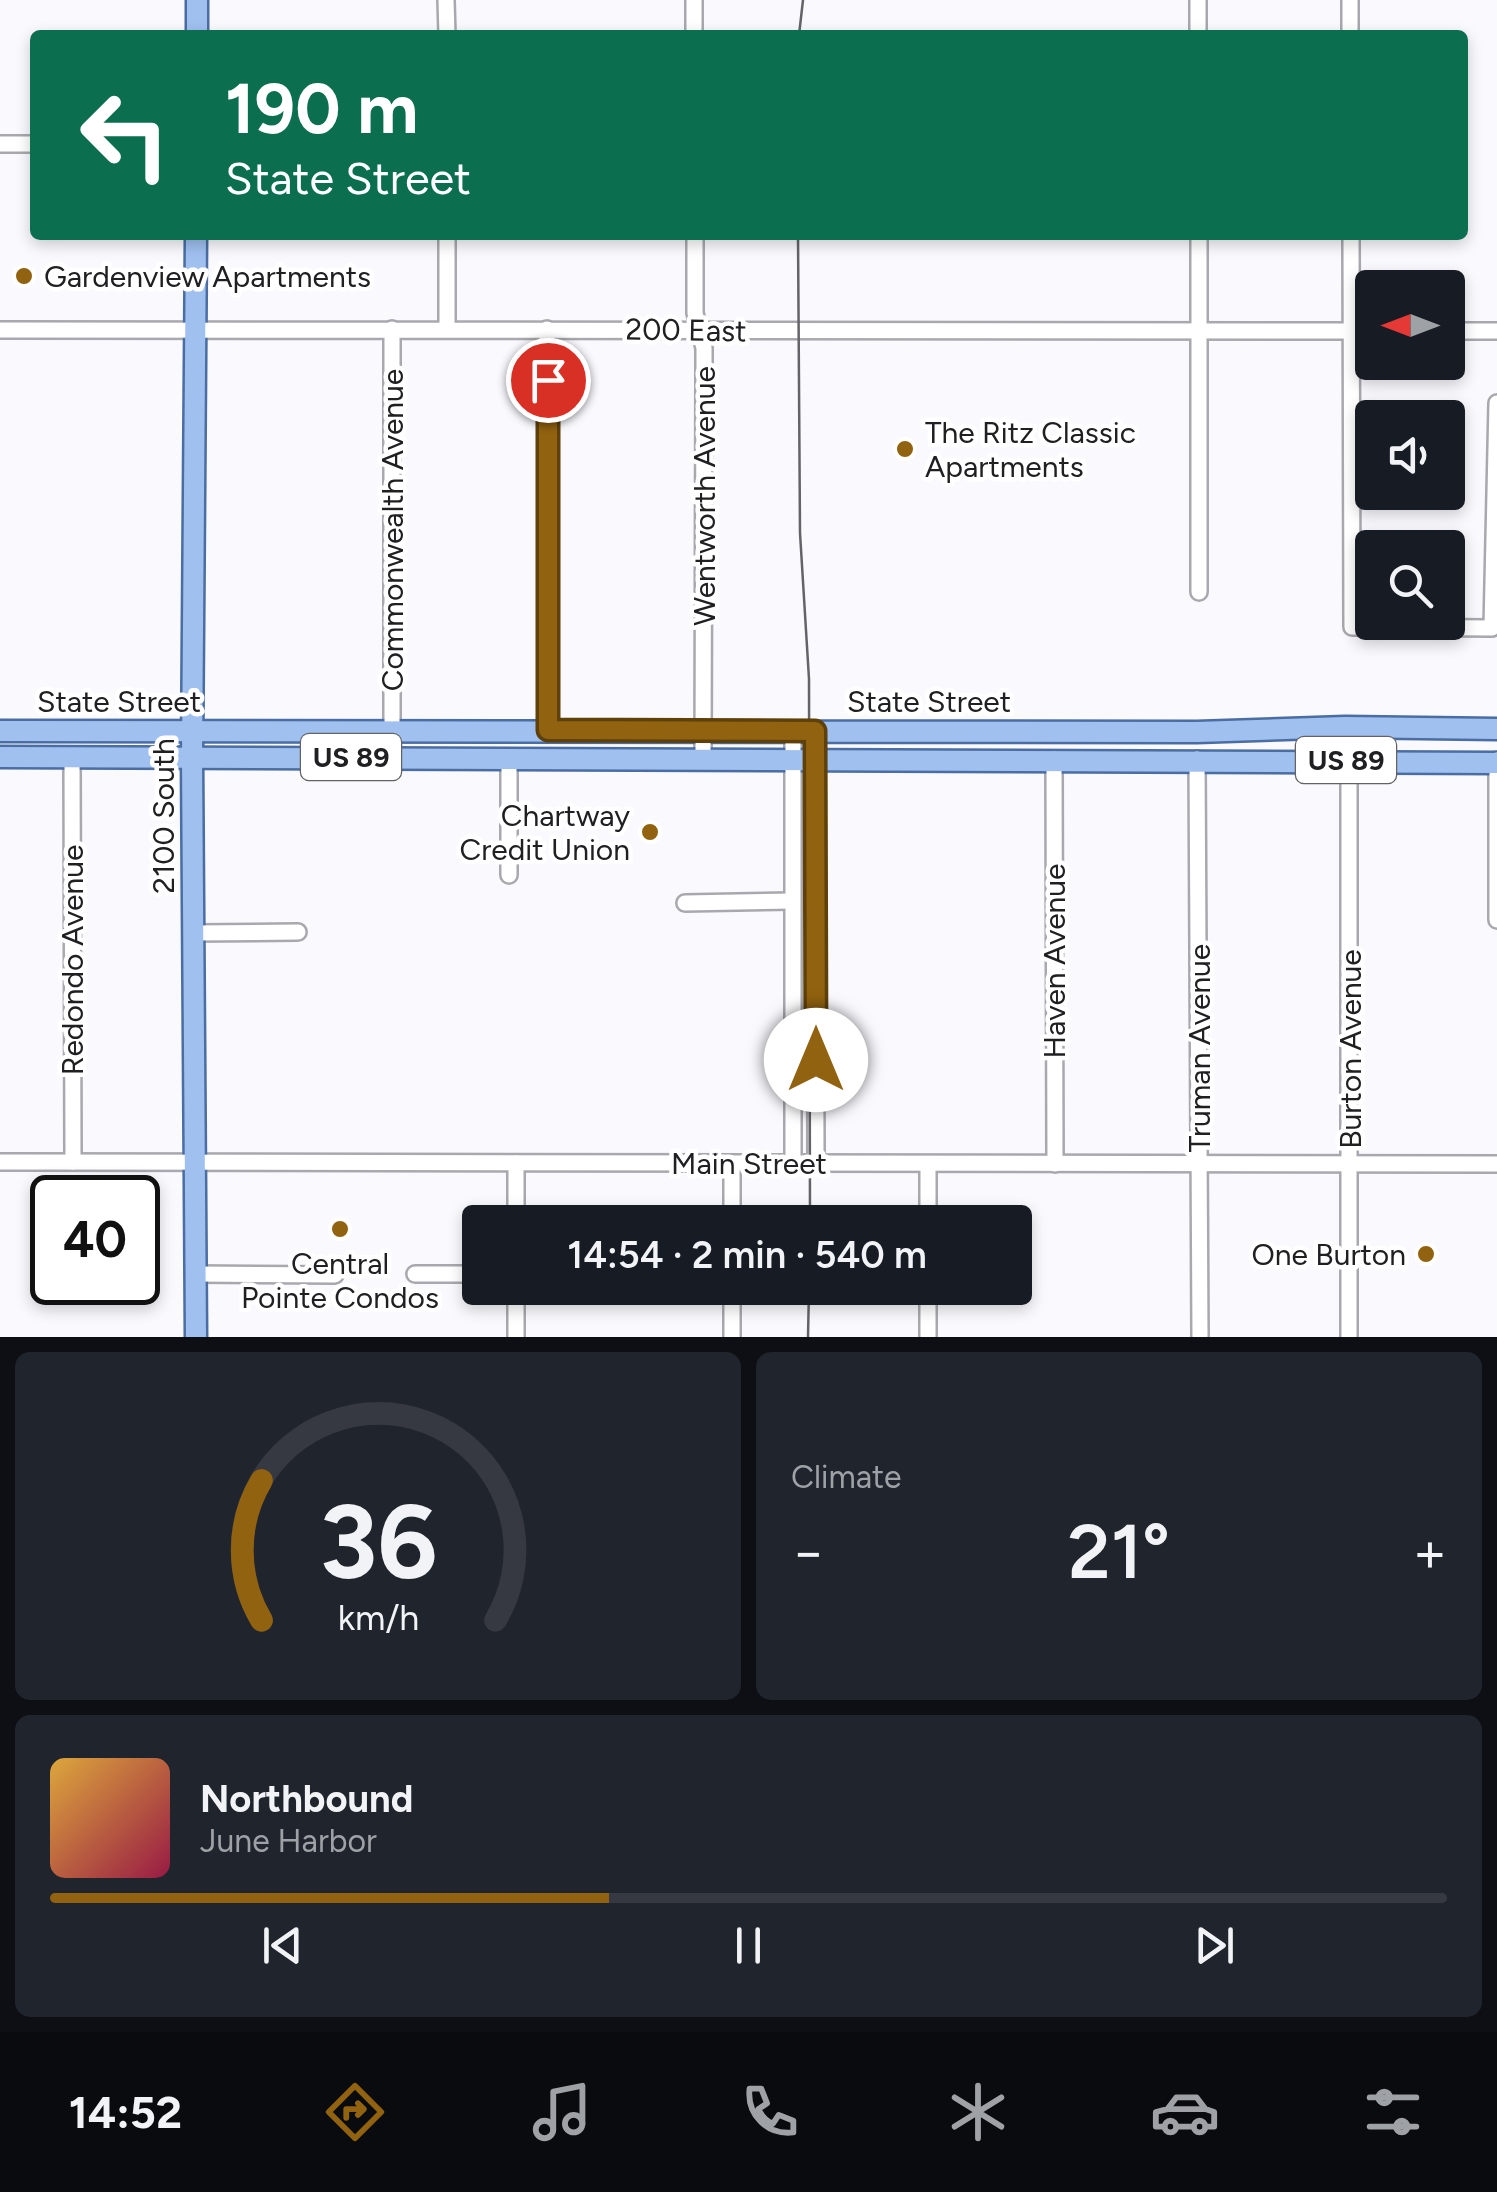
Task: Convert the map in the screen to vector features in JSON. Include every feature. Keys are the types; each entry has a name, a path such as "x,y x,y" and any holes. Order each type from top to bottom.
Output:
{"main road":[{"path":"197,0 197,30"},
{"name":"2100 South","path":"196,240 192,731 196,1337"},
{"path":"1196,759 1208,745 1265,744 1277,729"},
{"name":"State Street","path":"0,731 1497,729"},
{"path":"510,757 520,746 594,741 602,730"},
{"path":"1140,759 1146,748 1182,747 1197,732"},
{"name":"State Street","path":"0,757 1497,762"}],"street":[{"path":"446,0 446,30"},
{"path":"694,0 694,30"},
{"path":"1198,0 1198,30"},
{"path":"1350,0 1350,30"},
{"path":"0,144 30,144"},
{"path":"447,240 447,328"},
{"name":"Wentworth Avenue","path":"695,240 695,314 704,348 704,758"},
{"path":"1199,240 1199,592"},
{"path":"1351,240 1352,627 1492,628 1497,403"},
{"name":"Commonwealth Avenue","path":"392,329 392,730"},
{"path":"548,329 548,730"},
{"name":"200 East","path":"0,330 1355,331"},
{"path":"1465,331 1497,331"},
{"path":"793,1164 794,731"},
{"path":"815,731 816,1164"},
{"name":"Redondo Avenue","path":"72,757 73,1162"},
{"path":"510,757 510,875"},
{"name":"Haven Avenue","path":"1054,759 1055,1164"},
{"name":"Truman Avenue","path":"1196,759 1200,1337"},
{"name":"Burton Avenue","path":"1349,760 1349,1337"},
{"path":"1497,762 1497,920"},
{"path":"685,903 792,901"},
{"path":"194,933 298,932"},
{"name":"Main Street","path":"0,1162 1497,1164"},
{"path":"516,1163 516,1205"},
{"path":"732,1164 732,1205"},
{"path":"928,1164 928,1205"},
{"path":"196,1274 334,1275"},
{"path":"415,1274 462,1274"},
{"path":"516,1305 516,1337"},
{"path":"732,1305 732,1337"},
{"path":"928,1305 928,1337"}],"tram line":[{"path":"800,30 803,0"},
{"path":"798,240 800,533 809,679 810,1205"},
{"path":"808,1337 809,1305"}],"place":[{"name":"Gardenview Apartments","path":"24,276"},
{"name":"The Ritz Classic Apartments","path":"905,449"},
{"name":"Chartway Credit Union","path":"650,832"},
{"name":"Central Pointe Condos","path":"340,1229"},
{"name":"One Burton","path":"1426,1254"}],"route":[{"path":"548,380 548,730 815,731 816,1060"}]}
